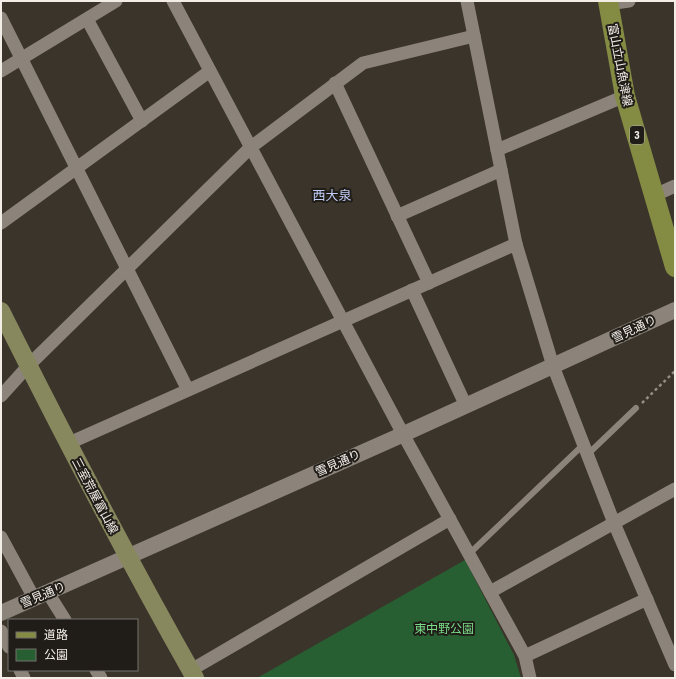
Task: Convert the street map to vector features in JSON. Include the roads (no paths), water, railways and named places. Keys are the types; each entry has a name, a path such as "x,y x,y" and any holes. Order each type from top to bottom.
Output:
{"main road":[{"name":"富山立山魚津線","path":"608,2 625,96 675,267"},
{"name":"三室荒屋富山線","path":"1,311 67,444 193,674"}],"street":[{"path":"1,71 116,1"},
{"path":"173,1 403,434 525,656 530,678"},
{"path":"467,1 516,244 553,366 614,523 675,665"},
{"path":"608,2 629,1"},
{"path":"1,18 188,390"},
{"path":"87,19 142,121"},
{"path":"1,396 28,366 126,268 251,147 363,63 474,36"},
{"path":"1,223 210,71"},
{"path":"335,84 429,283"},
{"path":"497,150 625,96"},
{"path":"397,216 501,170"},
{"path":"654,195 675,186"},
{"path":"67,444 516,244"},
{"path":"412,290 466,406"},
{"name":"雪見通り","path":"1,613 466,406 675,310"},
{"path":"490,592 675,489"},
{"path":"193,674 450,519"},
{"path":"1,537 41,595 64,619"},
{"path":"525,656 647,599"},
{"path":"1,631 8,645"}],"lane":[{"path":"469,554 585,450 636,408"}],"district":[{"name":"西大泉","path":"332,195"}],"park label":[{"name":"東中野公園","path":"444,629"}]}
